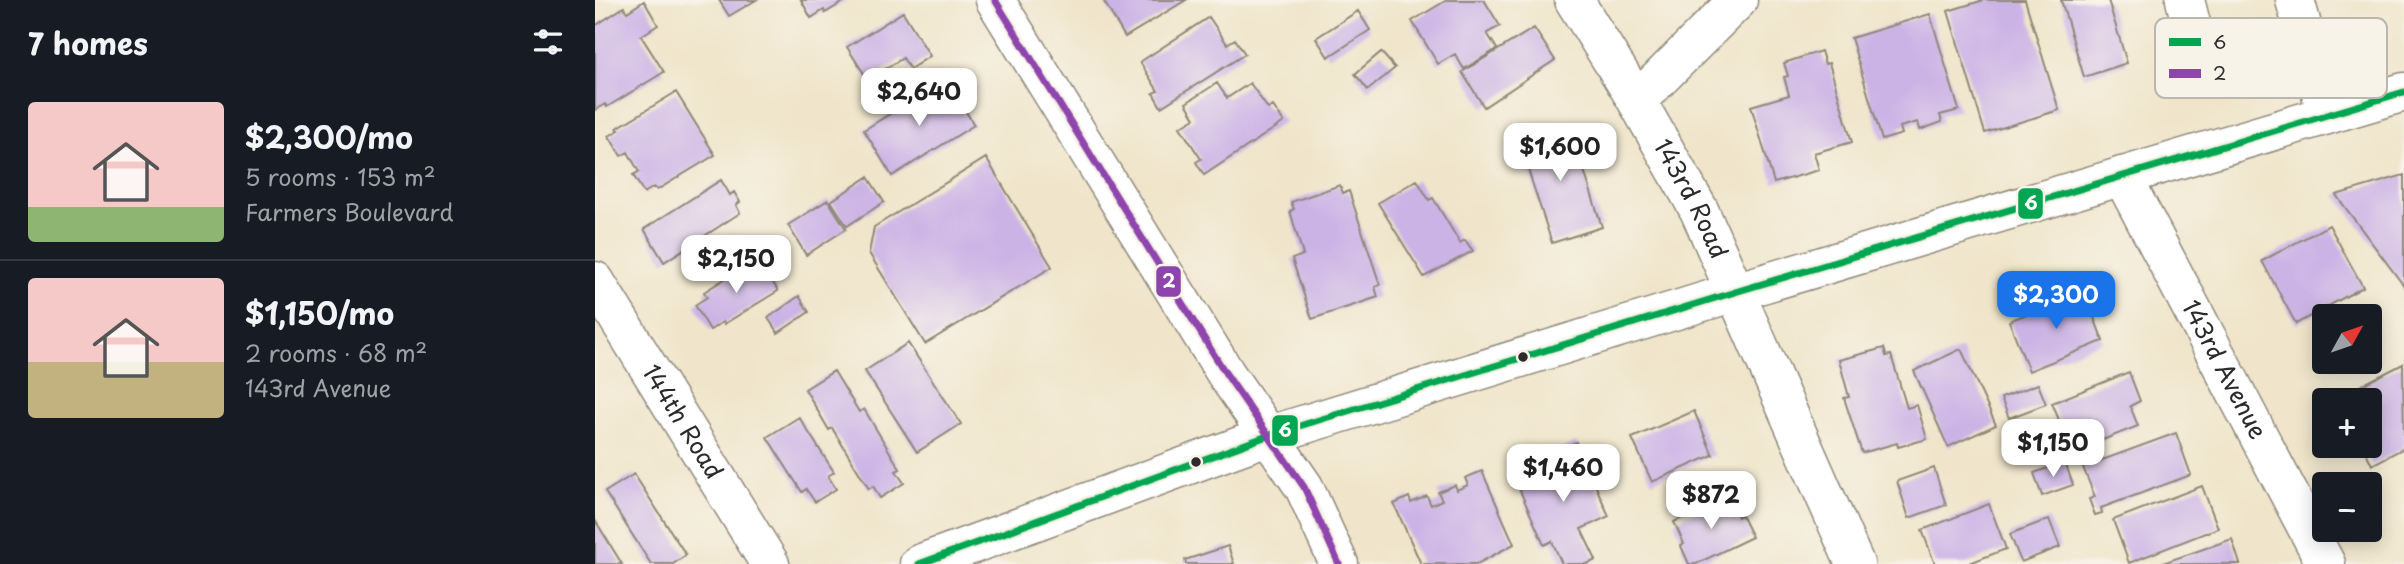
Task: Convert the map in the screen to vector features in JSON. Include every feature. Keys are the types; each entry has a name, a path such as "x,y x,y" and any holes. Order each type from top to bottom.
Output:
{"street":[{"path":"995,0 1227,374 1304,486 1339,564"},
{"name":"143rd Road","path":"1574,0 1637,101 1699,210 1855,564"},
{"path":"1637,101 1738,0"},
{"path":"2185,0 2190,18"},
{"path":"2295,0 2300,18"},
{"path":"2387,97 2404,92"},
{"path":"2322,98 2327,115"},
{"path":"919,564 1270,435 1735,292 2384,98"},
{"name":"143rd Avenue","path":"2122,176 2326,564"},
{"name":"144th Road","path":"595,281 770,564"}],"building":[{"path":"719,0 756,0 729,16"},
{"path":"801,0 847,0 811,18"},
{"path":"1103,0 1186,0 1125,37"},
{"path":"1447,0 1484,0 1500,26 1487,33 1497,49 1464,69 1455,54 1438,64 1412,21"},
{"path":"1984,0 2025,0 2059,110 1985,133 1948,11"},
{"path":"2061,0 2108,0 2127,63 2084,77"},
{"path":"644,1 658,25 641,36 664,72 607,107 605,104 595,110 595,26 624,7 627,12"},
{"path":"1358,11 1370,30 1328,57 1316,38"},
{"path":"903,12 930,56 910,69 903,58 868,80 847,47"},
{"path":"1930,14 1959,110 1940,115 1942,122 1920,130 1918,122 1900,127 1902,134 1882,140 1851,38"},
{"path":"1209,17 1227,44 1235,39 1245,54 1161,107 1153,93 1158,91 1140,62"},
{"path":"1534,28 1555,60 1484,107 1462,72"},
{"path":"1821,51 1825,64 1829,63 1852,142 1814,153 1819,170 1774,183 1751,106 1789,95 1784,77 1788,76 1784,63"},
{"path":"1381,52 1395,68 1368,90 1355,74"},
{"path":"946,79 974,125 892,176 864,130"},
{"path":"1217,83 1227,98 1250,83 1268,109 1273,106 1284,122 1204,175 1196,162 1201,159 1180,127 1195,118 1186,103"},
{"path":"676,92 715,155 657,190 654,187 644,193 633,175 639,172 628,152 621,156 609,136 619,130 617,128"},
{"path":"1569,123 1602,227 1552,243 1518,139"},
{"path":"986,158 1052,267 925,344 869,253 874,227"},
{"path":"2404,175 2404,286 2336,195"},
{"path":"868,177 884,202 847,226 831,201"},
{"path":"721,180 730,195 734,192 740,202 736,205 740,213 664,262 644,229"},
{"path":"1417,180 1429,200 1433,198 1460,243 1465,240 1473,251 1424,277 1378,203"},
{"path":"1340,185 1343,193 1349,191 1380,285 1375,287 1378,297 1312,319 1292,259 1303,255 1290,211 1294,209 1291,202"},
{"path":"828,200 846,229 806,255 788,225"},
{"path":"2329,225 2363,287 2332,304 2312,304 2312,315 2296,324 2262,261"},
{"path":"758,258 778,291 710,330 695,305 707,297 704,292"},
{"path":"2084,291 2103,341 2029,371 2009,321"},
{"path":"799,296 809,312 778,333 768,318"},
{"path":"908,343 961,424 917,452 865,371"},
{"path":"1884,348 1886,356 1891,355 1907,408 1917,405 1927,439 1898,447 1897,443 1862,453 1844,398 1849,397 1839,360"},
{"path":"1961,349 1996,425 1948,447 1914,371"},
{"path":"2403,364 2404,448 2372,465 2369,458 2382,458 2382,388 2356,388"},
{"path":"834,371 859,412 864,409 900,469 896,471 904,483 880,498 873,486 869,489 805,389"},
{"path":"2129,372 2140,401 2130,406 2138,426 2065,455 2059,440 2066,437 2052,403"},
{"path":"2038,384 2046,404 2009,418 2001,398"},
{"path":"1694,411 1713,455 1652,482 1632,438"},
{"path":"799,417 834,472 828,476 836,489 815,502 806,489 802,492 767,437"},
{"path":"2176,433 2191,475 2101,508 2102,513 2095,515 2089,499 2095,497 2083,467"},
{"path":"1576,442 1609,516 1581,529 1596,560 1587,564 1562,564 1552,541 1544,545 1513,475 1550,459 1552,464 1563,459 1559,450"},
{"path":"2065,462 2073,485 2042,496 2034,473"},
{"path":"1934,468 1946,505 1909,518 1897,481"},
{"path":"1482,471 1514,544 1477,564 1421,564 1394,504 1409,497 1411,503 1427,496 1431,505 1442,500 1438,492 1455,485 1457,490 1468,485 1465,478"},
{"path":"634,474 686,555 673,564 651,564 605,492"},
{"path":"2202,486 2218,528 2129,563 2113,520"},
{"path":"1728,495 1738,517 1741,515 1752,537 1696,564 1689,564 1674,522"},
{"path":"1989,504 2006,549 1967,564 1935,564 1922,530"},
{"path":"2049,519 2060,547 2021,562 2010,534"},
{"path":"595,520 622,564 595,564"},
{"path":"2232,539 2240,564 2160,564"},
{"path":"1228,546 1234,564 1186,564 1185,560"}],"transit line":[{"name":"2","path":"995,0 1226,374 1304,487 1339,564"},
{"name":"6","path":"2387,97 2404,92"},
{"name":"6","path":"919,564 1270,435 1735,292 2384,98"}]}
